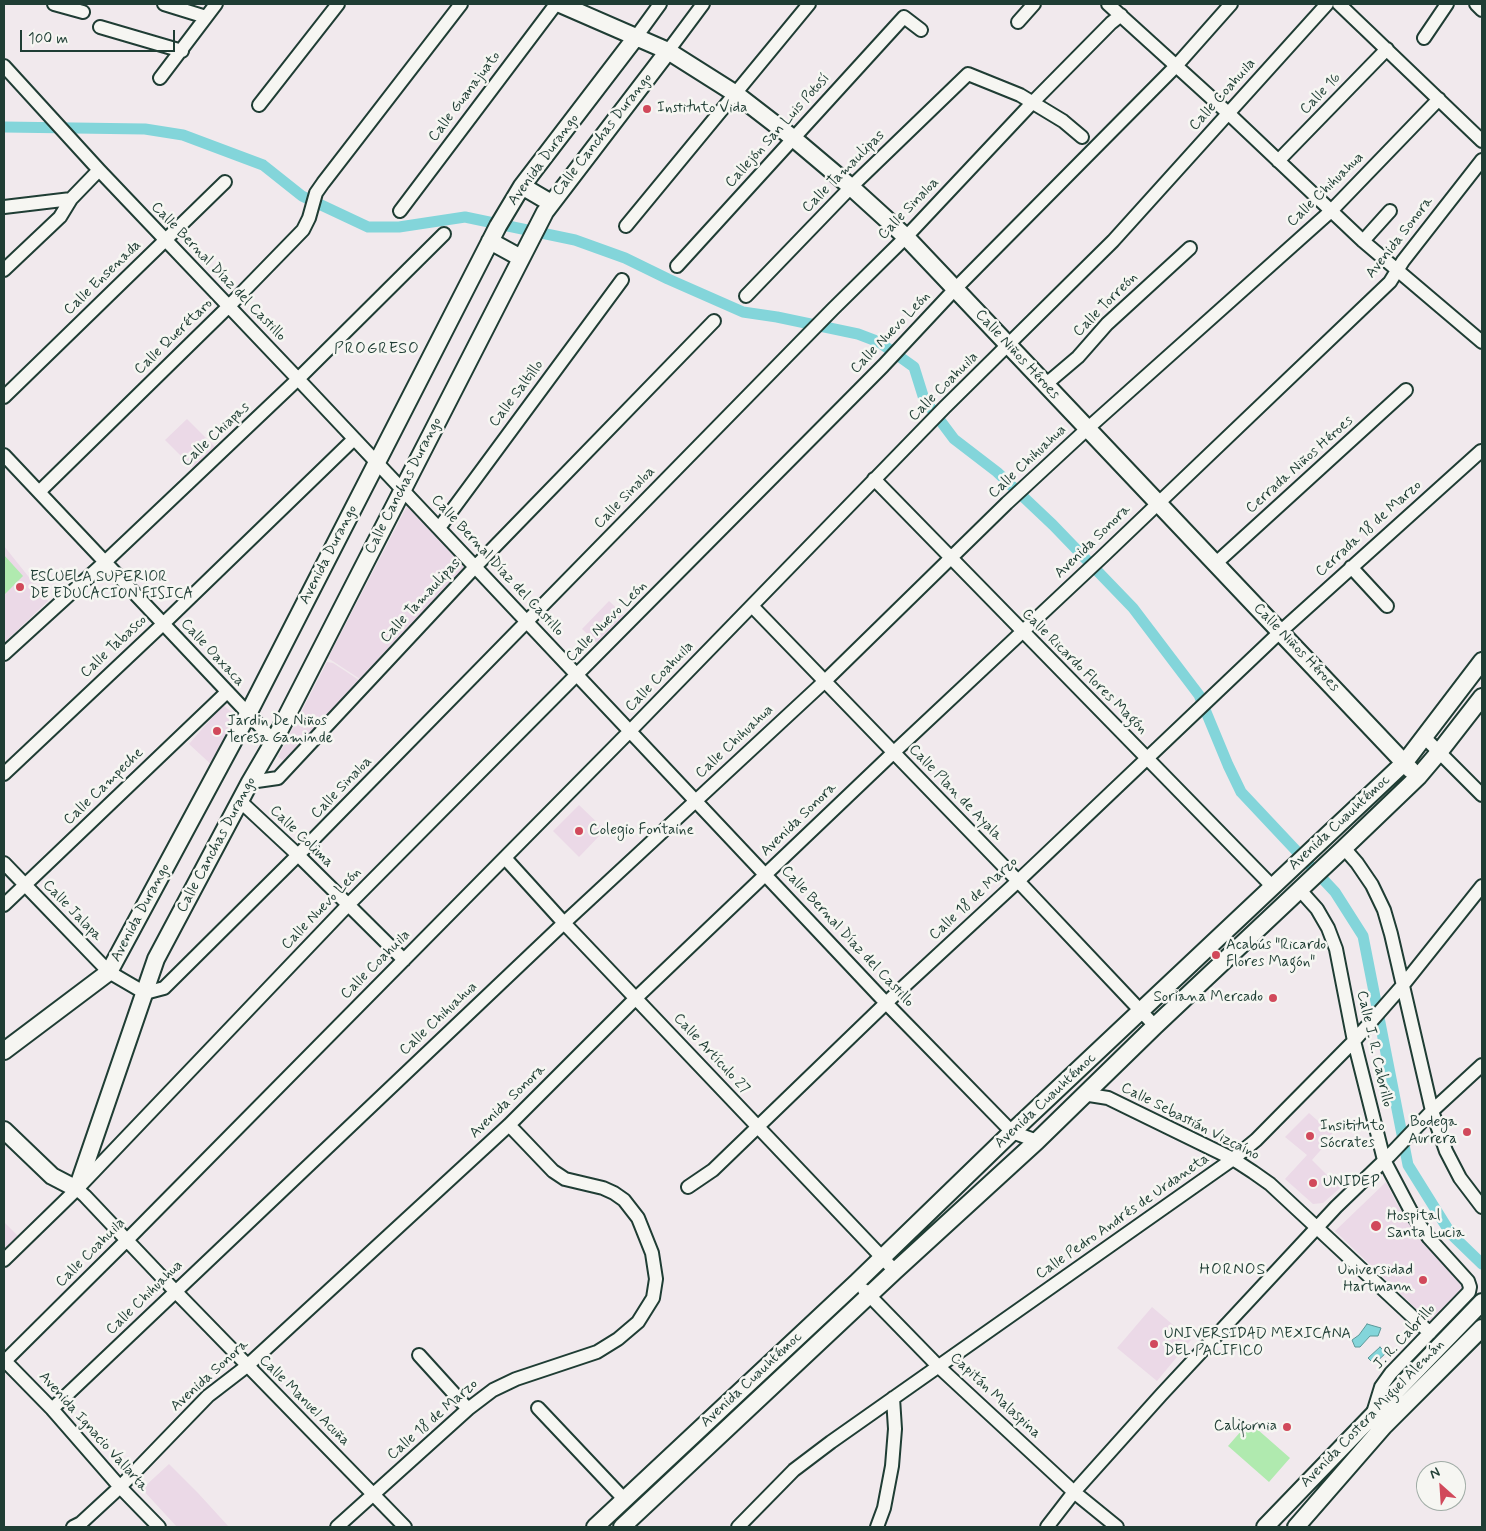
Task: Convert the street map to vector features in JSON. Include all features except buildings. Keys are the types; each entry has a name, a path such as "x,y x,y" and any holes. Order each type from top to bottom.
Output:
{"main road":[{"name":"Calle Niños Héroes","path":"558,4 668,51 736,94 793,138 851,187 906,237 1418,777"},
{"name":"Avenida Durango","path":"4,1052 109,972 248,714 498,226 518,191 636,37"},
{"name":"Calle Canchas Durango","path":"144,993 156,959 250,782 274,742 548,208 668,51"},
{"path":"518,191 548,208"},
{"path":"490,241 522,258"},
{"name":"Avenida Cuauhtémoc","path":"595,1527 857,1282 1012,1132 1404,762 1482,661"},
{"name":"Avenida Cuauhtémoc","path":"622,1527 868,1296 1037,1141 1083,1094 1326,866 1418,777 1482,699"},
{"path":"4,1130 52,1176 77,1189 144,993"},
{"name":"Avenida Costera Miguel Alemán","path":"1265,1527 1482,1302"},
{"name":"Avenida Costera Miguel Alemán","path":"1296,1527 1384,1426 1482,1328"}],"street":[{"path":"54,4 83,12"},
{"path":"164,4 206,17"},
{"path":"160,78 216,4"},
{"path":"260,104 338,4"},
{"name":"Calle Querétaro","path":"39,492 229,306 302,230 309,218 316,193 461,4"},
{"name":"Calle Guanajuato","path":"400,211 558,4"},
{"path":"636,37 660,4"},
{"name":"Calle Canchas Durango","path":"668,51 703,4"},
{"path":"626,226 809,4"},
{"path":"1018,22 1034,4"},
{"path":"1108,4 1228,113 1363,241 1482,342"},
{"name":"Calle Nuevo León","path":"4,1260 77,1189 348,905 883,366 955,290 1176,66 1230,4"},
{"name":"Calle Coahuila","path":"4,1360 127,1240 630,731 922,430 1113,241 1327,4"},
{"path":"1339,4 1482,141"},
{"path":"1424,38 1447,4"},
{"path":"1476,4 1482,10"},
{"name":"Calle Sinaloa","path":"144,993 164,988 298,856 833,309 906,237 1032,103 1111,23 1121,16"},
{"name":"Callejón San Luis Potosí","path":"677,266 904,17 921,30"},
{"path":"100,27 182,51"},
{"name":"Calle 16","path":"1278,161 1387,49"},
{"name":"Calle Bernal Díaz del Castillo","path":"4,66 99,170 886,1003 1012,1132 1037,1141"},
{"name":"Calle Tamaulipas","path":"746,296 851,187 968,74 1020,95 1032,103"},
{"name":"Calle Chihuahua","path":"52,1409 564,924 825,681 1028,484 1331,211 1439,99"},
{"path":"1032,103 1063,121 1082,137"},
{"name":"Avenida Sonora","path":"73,1527 81,1523 120,1487 208,1396 247,1366 509,1125 636,998 893,752 1080,578 1390,282 1443,208 1482,160"},
{"path":"4,270 60,217 71,199 99,170"},
{"name":"Calle Ensenada","path":"4,397 225,182"},
{"path":"4,207 71,199"},
{"path":"1363,241 1390,212"},
{"name":"Calle Chiapas","path":"4,654 105,562 298,379 444,234"},
{"name":"Calle Torreón","path":"1045,385 1078,357 1107,324 1190,248"},
{"name":"Calle Saltillo","path":"438,528 622,280"},
{"name":"Calle Tamaulipas","path":"250,782 278,778 475,567 714,321"},
{"name":"Cerrada Niños Héroes","path":"1215,564 1406,390"},
{"name":"Calle Tabasco","path":"4,774 163,624 354,439"},
{"name":"Cerrada 18 de Marzo","path":"1280,632 1351,566 1481,451"},
{"name":"Calle Oaxaca","path":"4,455 274,742"},
{"name":"Calle Ricardo Flores Magón","path":"874,479 1272,886"},
{"path":"1351,566 1388,606"},
{"name":"Calle Plan de Ayala","path":"752,606 1018,881 1155,1026"},
{"name":"Calle 18 de Marzo","path":"688,1186 713,1170 758,1128 886,1003 1018,881 1280,632"},
{"name":"Calle Campeche","path":"4,905 227,692"},
{"path":"1424,737 1482,795"},
{"name":"Calle Colima","path":"240,801 404,960"},
{"path":"1344,848 1372,885 1384,910 1391,934 1400,988 1428,1116 1460,1178 1482,1207"},
{"name":"Calle Artículo 27","path":"505,858 564,924 895,1271"},
{"name":"Calle Jalapa","path":"4,864 109,972 144,993"},
{"name":"Calle Pedro Andrés de Urdaneta","path":"738,1527 794,1470 830,1442 1233,1159 1256,1140 1354,1041 1400,988 1482,886"},
{"name":"Calle J. R. Cabrillo","path":"1304,887 1328,928 1336,949 1354,1041 1386,1158 1414,1217 1468,1281 1470,1287"},
{"path":"1047,1527 1074,1492 1161,1395 1336,1207 1482,1065"},
{"name":"Calle Sebastián Vizcaíno","path":"1083,1094 1108,1098 1233,1159 1253,1172 1270,1184 1430,1332"},
{"name":"Calle 18 de Marzo","path":"337,1527 468,1409 493,1390 516,1379 597,1352 618,1339 638,1322 653,1298 656,1279 652,1253 638,1218 624,1200 603,1188 565,1179 553,1171 509,1125"},
{"name":"Calle Manuel Acuña","path":"77,1189 405,1527"},
{"name":"Capitán Malaspina","path":"857,1282 868,1296 939,1367 1074,1492 1117,1527"},
{"name":"J. R. Cabrillo","path":"1372,1415 1381,1387 1391,1373 1469,1292 1470,1287"},
{"path":"419,1355 468,1409"},
{"name":"Avenida Ignacio Vallarta","path":"4,1360 52,1409 120,1487 159,1527"},
{"path":"877,1527 884,1508 892,1466 895,1429 893,1398"},
{"path":"538,1408 624,1500"}],"shaded area":[{"path":"187,419 216,448 194,469 165,440"},
{"path":"408,504 451,553 472,568 396,644 393,643 360,679 328,658"},
{"name":"ESCUELA SUPERIOR DE EDUCACION FISICA","path":"4,546 48,601 4,643"},
{"path":"609,601 629,620 602,648 582,629"},
{"path":"327,662 333,663 362,682 287,763 278,757"},
{"name":"Jardin De Niños Teresa Gaminde","path":"223,705 239,718 215,768 189,744"},
{"name":"Colegio Fontaine","path":"579,805 605,830 579,857 553,831"},
{"path":"1309,1113 1334,1135 1312,1160 1340,1188 1323,1203 1313,1204 1285,1179 1307,1155 1285,1137"},
{"path":"1386,1182 1408,1221 1466,1287 1431,1323 1335,1231"},
{"path":"4,1222 21,1239 4,1256"},
{"name":"UNIVERSIDAD MEXICANA DEL PACIFICO","path":"1152,1307 1191,1340 1157,1381 1117,1348"},
{"path":"169,1464 229,1527 177,1527 142,1489"}],"green space":[{"path":"4,555 23,576 4,595"},
{"path":"1249,1422 1290,1458 1269,1482 1228,1446"}],"water":[{"path":"1367,1324 1381,1328 1378,1336 1370,1336 1360,1347 1355,1347 1352,1340 1359,1335"},
{"path":"1380,1347 1386,1353 1374,1364 1368,1358"}],"waterway":[{"path":"4,127 145,129 183,135 263,165 302,196 368,227 399,227 465,217 575,240 625,258 743,312 858,334 879,342 914,367 924,399 954,439 997,472 1053,525 1133,608 1199,695 1241,792 1335,892 1363,936 1408,1165 1451,1234 1482,1264"}],"place":[{"name":"Instituto Vida","path":"647,109"},
{"name":"ESCUELA SUPERIOR DE EDUCACION FISICA","path":"20,587"},
{"name":"Jardin De Niños Teresa Gaminde","path":"217,731"},
{"name":"Colegio Fontaine","path":"579,831"},
{"name":"Acabús \"Ricardo Flores Magón\"","path":"1216,955"},
{"name":"Soriana Mercado","path":"1273,998"},
{"name":"Bodega Aurrera","path":"1467,1132"},
{"name":"Insitituto Sócrates","path":"1310,1136"},
{"name":"UNIDEP","path":"1313,1183"},
{"name":"Hospital Santa Lucia","path":"1376,1226"},
{"name":"Universidad Hartmann","path":"1423,1280"},
{"name":"UNIVERSIDAD MEXICANA DEL PACIFICO","path":"1154,1344"},
{"name":"California","path":"1287,1427"}],"district":[{"name":"PROGRESO","path":"377,350"},
{"name":"HORNOS","path":"1233,1271"}]}
